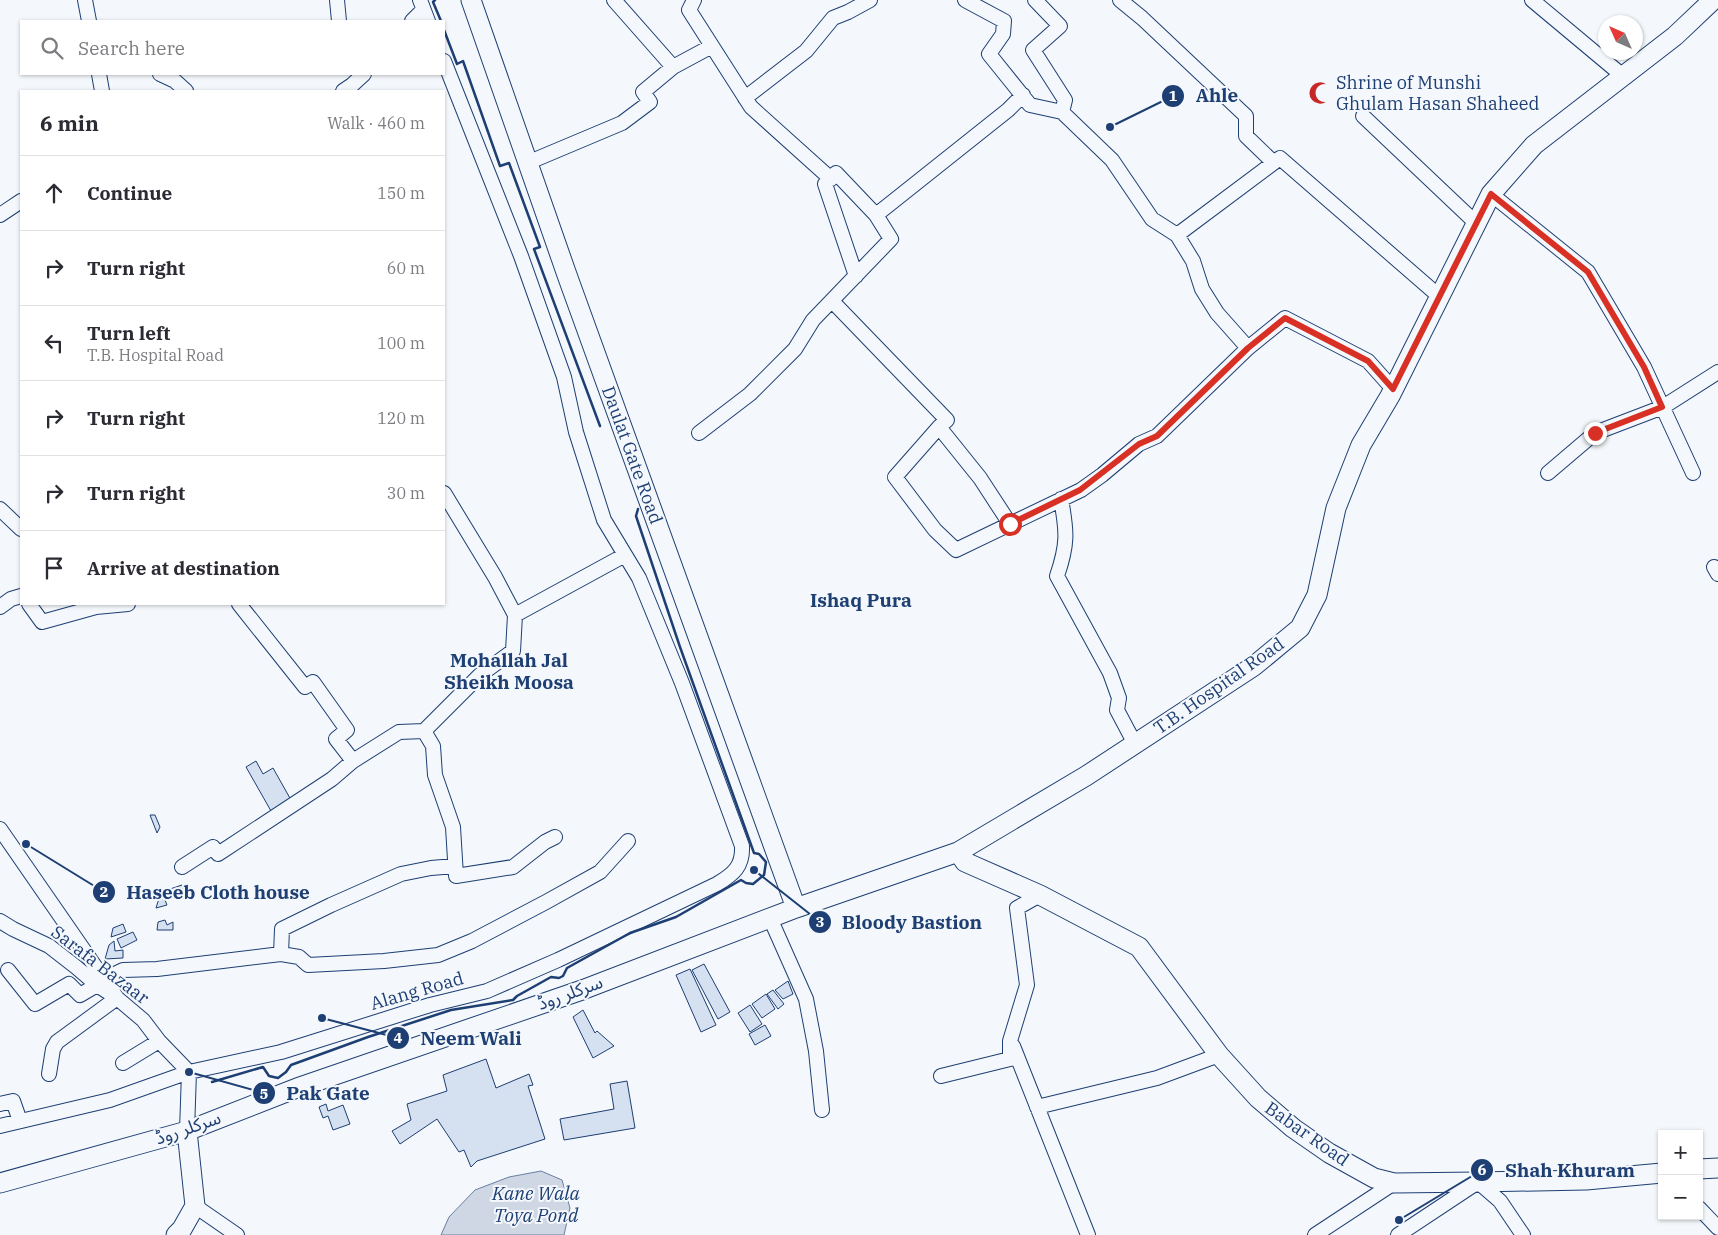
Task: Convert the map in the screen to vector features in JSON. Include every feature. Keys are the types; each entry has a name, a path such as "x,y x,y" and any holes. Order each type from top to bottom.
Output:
{"main road":[{"name":"Daulat Gate Road","path":"471,0 527,163 796,908"},
{"name":"T.B. Hospital Road","path":"796,908 958,852 1135,744 1254,666 1300,628 1317,595 1336,508 1361,445 1393,389 1491,194 1534,145 1675,36 1712,0"},
{"name":"Babar Road","path":"958,852 965,862 1040,894 1139,947 1219,1055 1258,1098 1293,1128 1329,1153 1374,1178 1394,1183 1586,1180 1658,1172"},
{"name":"سرکلر روڈ","path":"0,1183 187,1131 297,1088 582,990 796,908"},
{"path":"181,1233 195,1206 187,1131"},
{"path":"1703,1170 1718,1168"}],"street":[{"path":"85,0 89,20"},
{"path":"337,0 339,20"},
{"path":"614,0 673,67"},
{"path":"694,0 689,10 751,107 831,178"},
{"path":"745,98 806,50 833,18 870,0"},
{"path":"966,0 1004,21 1003,34 989,54 1030,105 1062,112 1112,160 1152,219 1177,235 1193,261 1202,289 1212,305 1248,348"},
{"path":"1035,0 1060,26 1033,50 1065,100 1062,112"},
{"path":"1120,0 1142,18 1246,116 1246,136 1273,162"},
{"path":"1532,0 1623,76"},
{"path":"413,20 424,10"},
{"path":"527,163 622,123 650,102 643,92 673,67 712,46"},
{"path":"445,64 521,256 564,377 576,432 604,520 625,555 515,615"},
{"path":"99,75 102,90"},
{"path":"162,75 175,81 185,90"},
{"path":"348,83 362,75"},
{"path":"876,216 1008,110 1023,95"},
{"path":"1363,116 1476,224"},
{"path":"1177,235 1280,158 1440,297"},
{"path":"699,433 756,388 795,349 813,320 832,301 856,276 891,239 876,216 836,174 825,184 856,276"},
{"path":"1491,194 1588,272 1644,367 1693,473"},
{"path":"0,215 20,202"},
{"path":"832,301 947,420 894,477 935,530 956,550 1080,490 1139,444 1157,436 1248,348 1285,318 1368,361 1393,389"},
{"path":"1548,473 1595,433 1662,407 1718,372"},
{"path":"939,427 980,478 1010,524"},
{"path":"182,867 213,847 218,854 399,732 424,731 480,674 513,651 515,615 495,577 445,495"},
{"path":"1061,499 1066,527 1065,553 1057,576 1110,673 1119,698 1116,710 1135,744"},
{"path":"0,509 20,528"},
{"name":"Alang Road","path":"0,1126 110,1100 189,1072 281,1052 430,1005 487,991 558,960 730,876 738,868 742,856 735,828 682,683 639,578 625,555"},
{"path":"0,607 20,596"},
{"path":"29,605 42,622 96,607 117,605"},
{"path":"240,605 305,687 313,682 347,730 336,739 353,762"},
{"path":"424,731 433,746 435,775 453,826 456,876 513,867 545,842 555,837"},
{"path":"0,829 100,982"},
{"path":"8,970 35,1004 69,984 80,995 123,970 166,968 281,954 299,957 308,966 384,961 438,954 472,940 600,872 628,841"},
{"path":"281,954 282,929 401,874 431,868 455,866"},
{"path":"940,1076 1010,1059 1010,1041 1027,985 1017,908 1040,894"},
{"path":"770,918 806,1000 816,1051 822,1110"},
{"name":"Sarafa Bazaar","path":"0,921 49,946 76,967 100,982 142,1020 189,1072"},
{"path":"50,1074 57,1042 117,998"},
{"path":"123,1064 159,1041"},
{"path":"1010,1041 1088,1235"},
{"path":"1037,1107 1157,1078 1219,1055"},
{"path":"187,1131 189,1072"},
{"path":"1,1101 13,1101 20,1121"},
{"path":"1398,1235 1478,1182 1500,1201 1523,1235"},
{"path":"1315,1235 1394,1183"},
{"path":"195,1206 237,1235"},
{"path":"1703,1212 1718,1228"}],"water":[{"name":"Kane Wala Toya Pond","path":"541,1171 562,1180 570,1208 564,1235 441,1235 449,1217 475,1190 509,1177"}],"building":[{"path":"256,761 263,774 273,768 291,800 271,811 246,767"},
{"path":"150,815 155,815 160,827 157,833"},
{"path":"182,885 185,894 165,900 167,905 156,908 161,892"},
{"path":"165,920 167,925 173,922 173,930 157,930 158,922"},
{"path":"123,924 126,932 111,937 113,928"},
{"path":"133,932 137,940 121,948 117,939"},
{"path":"114,941 115,951 123,950 123,958 105,959 109,945"},
{"path":"704,964 730,1012 718,1019 692,970"},
{"path":"690,969 716,1025 701,1032 676,975"},
{"path":"788,981 793,994 783,999 775,990"},
{"path":"773,990 784,1004 778,1009 767,994"},
{"path":"766,994 775,1009 762,1018 752,1004"},
{"path":"750,1005 762,1024 750,1032 738,1013"},
{"path":"583,1010 595,1033 597,1031 614,1046 593,1058 573,1017"},
{"path":"765,1025 771,1036 755,1045 749,1034"},
{"path":"486,1059 496,1088 529,1074 533,1085 528,1086 545,1139 477,1161 471,1167 464,1150 459,1152 437,1119 400,1144 392,1131 411,1120 407,1104 447,1091 443,1075"},
{"path":"627,1081 635,1128 564,1140 560,1119 614,1109 610,1084"},
{"path":"326,1104 328,1111 343,1105 350,1124 333,1130 328,1116 323,1118 319,1107"}],"wall":[{"path":"435,0 433,2 441,20"},
{"path":"445,33 457,64 463,61 500,166 509,163 540,247 534,249 600,426"},
{"path":"212,1082 263,1067 269,1076 278,1078 291,1065 368,1037 451,1010 513,1000 551,977 559,978 563,976 567,968 630,933 676,917 741,880 753,884 764,875 766,862 759,854 754,853 680,647 636,516 638,509"}],"place":[{"name":"Shrine of Munshi Ghulam Hasan Shaheed","path":"1320,93"},
{"name":"Ahle","path":"1110,127"},
{"name":"Haseeb Cloth house","path":"26,844"},
{"name":"Bloody Bastion","path":"754,870"},
{"name":"Neem Wali","path":"322,1018"},
{"name":"Pak Gate","path":"189,1072"},
{"name":"Shah Khuram","path":"1399,1220"}],"district":[{"name":"Ishaq Pura","path":"861,600"},
{"name":"Mohallah Jal Sheikh Moosa","path":"509,671"}],"route":[{"path":"1010,524 1080,490 1102,475 1139,444 1157,436 1248,348 1285,318 1368,361 1393,389 1491,194 1588,272 1644,367 1662,407 1595,433"}]}
